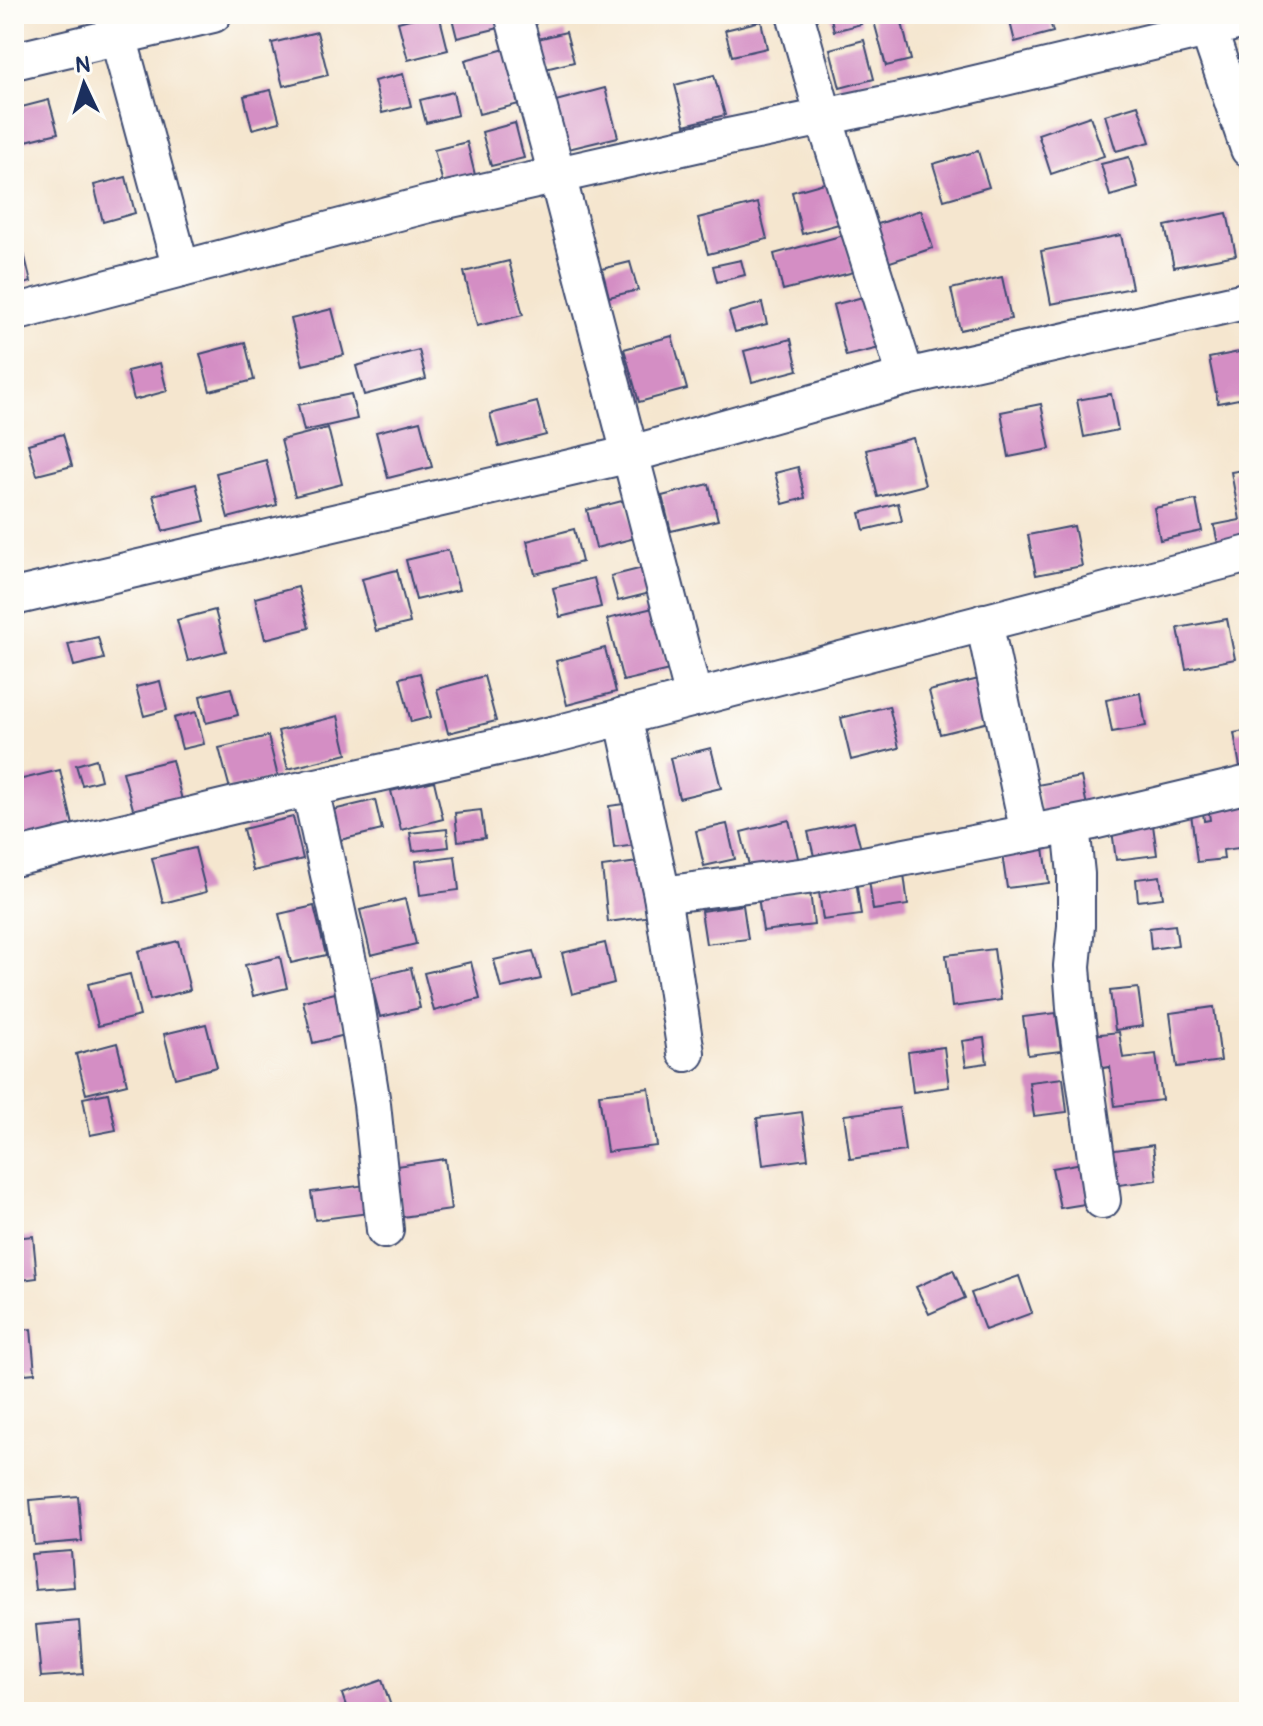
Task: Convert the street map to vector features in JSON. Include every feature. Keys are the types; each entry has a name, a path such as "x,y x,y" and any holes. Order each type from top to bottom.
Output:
{"street":[{"path":"14,61 114,25 213,14"},
{"path":"513,14 694,698"},
{"path":"795,14 906,377"},
{"path":"14,313 429,204 933,94 1205,22 1249,19"},
{"path":"1205,22 1249,149"},
{"path":"114,25 181,269"},
{"path":"14,597 631,454 906,377 1249,300"},
{"path":"14,858 556,734 1249,554"},
{"path":"984,622 1029,833"},
{"path":"623,716 662,895 686,1053"},
{"path":"662,895 807,876 1071,825 1249,784"},
{"path":"310,788 353,985 372,1104 385,1230"},
{"path":"1071,825 1076,874 1072,966 1075,1008 1102,1200"}],"building":[{"path":"439,14 448,50 408,60 398,22"},
{"path":"451,14 495,14 499,28 457,38"},
{"path":"830,14 858,14 861,24 834,31"},
{"path":"872,14 900,14 911,60 886,66"},
{"path":"1008,14 1048,14 1053,32 1015,42"},
{"path":"761,21 767,48 732,56 725,30"},
{"path":"317,32 328,75 283,86 272,43"},
{"path":"566,32 574,62 545,69 538,39"},
{"path":"864,40 874,79 840,88 830,49"},
{"path":"505,49 519,104 479,114 465,60"},
{"path":"403,74 411,106 382,113 374,81"},
{"path":"714,75 725,115 685,125 675,85"},
{"path":"605,88 618,137 564,150 552,102"},
{"path":"271,90 280,122 252,129 244,96"},
{"path":"453,92 458,115 426,123 420,100"},
{"path":"49,100 58,133 18,143 14,109"},
{"path":"1138,105 1150,142 1116,151 1105,115"},
{"path":"1090,116 1104,156 1051,174 1038,134"},
{"path":"515,123 524,158 491,166 482,132"},
{"path":"467,142 475,175 443,183 434,150"},
{"path":"978,151 989,187 944,200 933,164"},
{"path":"1129,157 1138,188 1110,196 1101,164"},
{"path":"126,177 135,213 103,222 94,185"},
{"path":"835,180 846,222 802,234 792,192"},
{"path":"758,203 767,239 708,254 698,218"},
{"path":"921,210 933,248 884,264 872,226"},
{"path":"1227,213 1236,255 1174,267 1165,226"},
{"path":"844,235 854,272 783,290 774,254"},
{"path":"1121,235 1132,288 1051,304 1041,251"},
{"path":"22,245 31,282 14,287 14,247"},
{"path":"741,260 745,275 717,282 713,266"},
{"path":"509,261 523,315 477,326 464,272"},
{"path":"630,262 638,290 609,297 602,269"},
{"path":"1002,277 1011,319 960,330 951,289"},
{"path":"874,294 888,346 846,356 833,305"},
{"path":"762,303 767,324 735,332 729,312"},
{"path":"332,309 344,355 303,365 291,319"},
{"path":"672,336 687,389 639,402 624,349"},
{"path":"791,339 798,370 752,382 744,351"},
{"path":"245,342 254,380 210,391 200,354"},
{"path":"419,350 426,379 364,395 356,366"},
{"path":"1249,350 1249,397 1218,403 1209,358"},
{"path":"160,363 167,391 134,400 127,371"},
{"path":"351,394 357,419 304,431 298,405"},
{"path":"1111,394 1118,430 1084,437 1077,400"},
{"path":"537,402 546,435 499,447 490,414"},
{"path":"1041,404 1050,449 1009,457 1001,412"},
{"path":"420,421 432,467 388,478 376,432"},
{"path":"328,428 342,484 295,496 281,440"},
{"path":"63,434 72,466 37,475 28,444"},
{"path":"913,438 925,485 878,497 866,450"},
{"path":"266,460 277,505 228,518 216,473"},
{"path":"798,467 805,498 783,504 775,473"},
{"path":"1249,469 1249,538 1218,544 1214,525 1240,520 1231,472"},
{"path":"196,484 205,521 163,531 153,495"},
{"path":"709,484 718,520 671,531 662,496"},
{"path":"626,500 635,538 596,548 587,510"},
{"path":"1196,500 1202,531 1160,540 1154,508"},
{"path":"898,503 902,521 864,530 860,513"},
{"path":"1074,526 1082,566 1036,575 1028,535"},
{"path":"574,529 582,562 535,574 527,541"},
{"path":"448,550 459,590 416,600 406,560"},
{"path":"643,568 650,593 618,601 611,576"},
{"path":"397,570 410,623 376,631 362,579"},
{"path":"594,578 601,607 560,617 553,588"},
{"path":"298,587 309,628 265,639 255,598"},
{"path":"653,608 669,670 623,681 607,619"},
{"path":"215,610 226,651 188,661 177,620"},
{"path":"1227,619 1235,659 1186,669 1178,628"},
{"path":"98,637 104,659 74,666 68,644"},
{"path":"605,648 616,692 567,705 556,661"},
{"path":"420,673 431,717 411,722 400,678"},
{"path":"484,676 496,721 448,733 437,689"},
{"path":"979,679 989,722 940,734 929,691"},
{"path":"160,681 167,710 144,716 136,687"},
{"path":"231,688 238,715 206,723 200,696"},
{"path":"1140,693 1146,726 1112,732 1106,700"},
{"path":"889,706 899,748 851,760 841,718"},
{"path":"196,712 204,744 182,749 174,718"},
{"path":"338,716 347,754 288,769 278,731"},
{"path":"1249,730 1249,766 1240,767 1234,733"},
{"path":"268,736 278,777 230,789 219,748"},
{"path":"711,748 721,788 679,798 670,758"},
{"path":"96,759 101,780 82,785 76,765"},
{"path":"172,760 183,804 135,816 123,772"},
{"path":"60,770 73,825 24,837 14,795 14,781"},
{"path":"1081,777 1087,806 1042,815 1037,785"},
{"path":"434,781 443,819 401,830 391,791"},
{"path":"1249,794 1249,856 1246,847 1223,850 1224,859 1197,862 1191,813 1203,812 1204,821 1210,820 1208,807"},
{"path":"375,800 382,830 340,840 333,810"},
{"path":"631,803 637,845 614,848 609,806"},
{"path":"481,810 485,838 458,841 455,813"},
{"path":"293,817 303,859 253,871 243,829"},
{"path":"789,820 800,866 752,878 741,832"},
{"path":"854,822 863,857 817,868 808,832"},
{"path":"727,824 735,859 704,866 696,831"},
{"path":"1153,825 1157,855 1116,860 1112,830"},
{"path":"447,829 449,847 413,851 410,833"},
{"path":"195,848 206,892 163,903 152,858"},
{"path":"1044,848 1049,883 1007,888 1002,854"},
{"path":"455,856 459,890 420,895 416,861"},
{"path":"645,861 652,916 608,922 602,867"},
{"path":"904,874 908,905 873,910 869,879"},
{"path":"1160,876 1163,898 1138,901 1136,879"},
{"path":"856,880 861,915 823,920 818,885"},
{"path":"810,891 814,925 763,931 758,897"},
{"path":"405,899 416,944 371,955 360,910"},
{"path":"743,905 748,939 706,944 701,911"},
{"path":"314,906 326,955 291,963 279,914"},
{"path":"1175,925 1178,945 1151,949 1149,928"},
{"path":"178,941 190,990 150,1000 138,951"},
{"path":"605,943 614,983 572,994 562,953"},
{"path":"994,949 1001,1000 952,1007 946,955"},
{"path":"533,951 541,979 501,988 494,960"},
{"path":"280,957 287,988 253,996 245,965"},
{"path":"471,962 480,999 434,1011 424,973"},
{"path":"411,968 420,1008 380,1017 370,978"},
{"path":"130,974 140,1016 98,1026 88,984"},
{"path":"1138,988 1143,1026 1115,1030 1110,991"},
{"path":"335,993 345,1035 313,1043 303,1001"},
{"path":"1214,1007 1221,1061 1177,1067 1170,1013"},
{"path":"1056,1013 1061,1051 1028,1055 1023,1017"},
{"path":"206,1024 217,1067 175,1078 164,1034"},
{"path":"1119,1032 1123,1058 1156,1054 1162,1100 1115,1106 1110,1067 1096,1069 1092,1035"},
{"path":"984,1038 987,1063 966,1066 962,1041"},
{"path":"117,1043 127,1084 86,1094 76,1054"},
{"path":"944,1047 949,1087 913,1092 908,1052"},
{"path":"1063,1078 1067,1112 1034,1116 1029,1082"},
{"path":"649,1088 657,1146 607,1152 599,1094"},
{"path":"108,1093 116,1130 90,1135 83,1098"},
{"path":"899,1108 905,1151 850,1159 844,1115"},
{"path":"802,1112 808,1159 763,1165 757,1118"},
{"path":"1153,1145 1157,1180 1112,1186 1107,1151"},
{"path":"445,1159 451,1210 402,1217 396,1166"},
{"path":"1083,1163 1091,1203 1060,1208 1052,1168"},
{"path":"366,1185 369,1213 315,1220 311,1192"},
{"path":"33,1236 37,1278 14,1281 14,1238"},
{"path":"953,1270 965,1298 929,1314 916,1287"},
{"path":"1019,1276 1032,1313 985,1330 971,1293"},
{"path":"31,1329 35,1373 14,1375 14,1331"},
{"path":"78,1496 82,1541 34,1545 30,1500"},
{"path":"71,1551 74,1587 35,1590 31,1554"},
{"path":"79,1621 83,1674 41,1677 36,1625"},
{"path":"14,1634 17,1634 20,1669 14,1669"},
{"path":"382,1680 393,1712 348,1712 342,1694"},
{"path":"23,1689 25,1712 14,1712 14,1690"}]}
